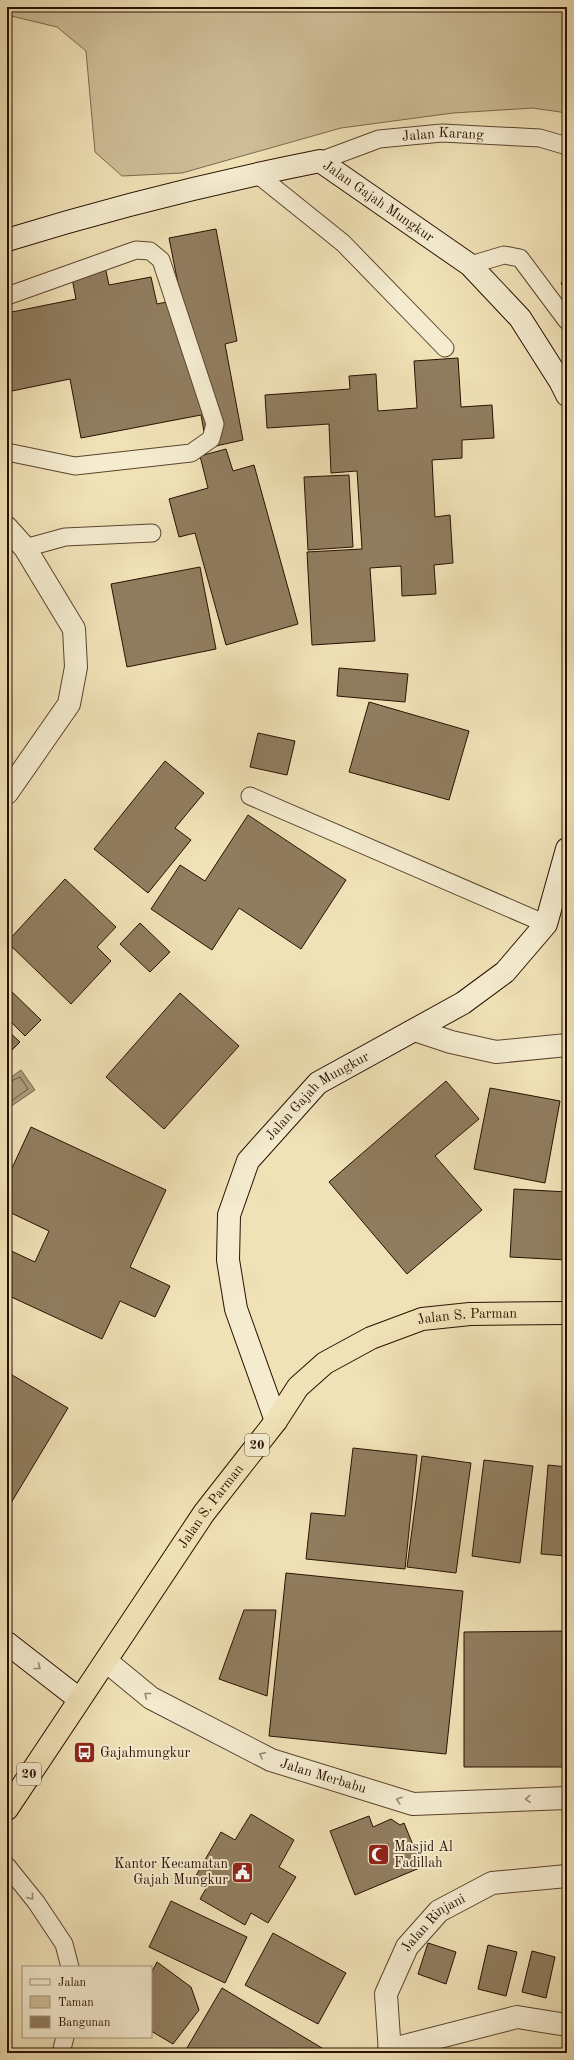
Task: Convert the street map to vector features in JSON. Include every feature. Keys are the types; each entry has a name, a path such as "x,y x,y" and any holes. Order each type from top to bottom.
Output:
{"highway":[{"name":"Jalan S. Parman","path":"7,1808 78,1699 106,1661 204,1513 276,1421 298,1387 325,1363 371,1338 422,1319 470,1314 567,1313"}],"main road":[{"name":"Jalan Gajah Mungkur","path":"7,240 80,217 257,174 320,161 470,266 520,318 565,384"},
{"path":"7,528 25,548 74,629 76,667 69,704 7,793"},
{"name":"Jalan Gajah Mungkur","path":"276,1421 236,1309 228,1260 229,1215 248,1161 318,1083 463,1003 505,972 546,924 567,849"},
{"path":"415,1030 451,1042 496,1052 567,1045"},
{"path":"7,1643 78,1699"},
{"name":"Jalan Merbabu","path":"106,1661 151,1698 270,1760 413,1804 567,1798"},
{"name":"Jalan Rinjani","path":"390,2052 386,1994 407,1947 440,1911 492,1883 567,1876"},
{"path":"390,2052 517,2017 567,2025"}],"lane":[{"name":"Jalan Karang","path":"320,161 380,140 442,133 540,138 567,146"},
{"path":"257,174 343,243 445,348"},
{"path":"7,296 136,250 150,251 162,260 215,424 210,439 191,453 75,466 7,452"},
{"path":"470,266 504,255 520,258 567,321"},
{"path":"25,548 65,537 152,533"},
{"path":"250,796 546,924"},
{"path":"7,1866 36,1902 64,1944 70,1966"},
{"path":"61,2053 66,2038"}],"green space":[{"path":"7,7 567,7 567,113 533,108 453,113 341,128 182,173 122,176 95,152 86,51 57,27 7,15"}],"water":[{"path":"21,1070 35,1090 7,1109 7,1080"}],"building":[{"path":"216,229 237,341 225,344 243,440 207,448 201,415 81,438 70,379 7,392 7,313 76,299 70,268 104,262 109,285 151,277 157,304 181,299 169,238"},
{"path":"567,272 567,287 561,284"},
{"path":"458,358 461,407 492,405 494,438 462,440 462,458 432,460 435,517 450,515 453,563 434,565 436,594 402,596 401,566 370,568 375,641 312,645 307,552 362,549 357,471 331,473 329,424 267,428 265,395 350,389 349,376 376,374 378,411 417,408 414,361"},
{"path":"226,449 233,471 254,465 298,624 226,645 195,533 179,537 169,499 208,488 200,456"},
{"path":"349,475 353,547 308,550 304,477"},
{"path":"200,567 216,649 127,667 111,584"},
{"path":"339,668 408,674 405,702 337,696"},
{"path":"369,702 469,731 449,800 349,772"},
{"path":"258,733 295,741 287,775 250,767"},
{"path":"165,761 204,793 175,828 191,840 148,893 94,849"},
{"path":"248,815 346,880 301,949 239,908 212,950 151,909 180,865 205,881"},
{"path":"65,879 116,927 97,947 111,961 71,1004 7,942"},
{"path":"140,923 170,952 150,972 120,944"},
{"path":"7,987 41,1020 25,1036 7,1018"},
{"path":"180,993 239,1046 164,1129 106,1077"},
{"path":"7,1030 20,1042 7,1055"},
{"path":"446,1081 479,1119 435,1156 482,1210 407,1274 329,1182"},
{"path":"490,1088 560,1101 545,1183 474,1169"},
{"path":"31,1127 166,1190 130,1267 170,1286 155,1317 120,1301 102,1339 7,1295 7,1249 35,1262 49,1231 7,1211 7,1179"},
{"path":"514,1189 567,1192 567,1260 510,1257"},
{"path":"7,1372 68,1408 11,1503 7,1500"},
{"path":"353,1448 417,1455 405,1569 306,1559 311,1513 345,1516"},
{"path":"422,1456 471,1463 456,1573 407,1567"},
{"path":"484,1460 533,1466 520,1563 472,1556"},
{"path":"548,1465 567,1467 567,1556 541,1554"},
{"path":"286,1573 463,1591 446,1754 269,1736"},
{"path":"244,1610 276,1610 267,1696 219,1679"},
{"path":"567,1631 567,1767 464,1767 464,1632"},
{"name":"Kantor Kecamatan Gajah Mungkur","path":"251,1814 294,1840 279,1867 296,1877 268,1923 251,1913 245,1925 200,1899 207,1887 194,1879 221,1832 235,1840"},
{"name":"Masjid Al Fadillah","path":"369,1816 373,1827 391,1819 400,1825 404,1823 422,1867 355,1895 330,1831"},
{"path":"171,1901 247,1937 225,1983 149,1947"},
{"path":"273,1933 346,1973 318,2024 245,1985"},
{"path":"428,1943 456,1952 446,1984 418,1974"},
{"path":"488,1945 517,1952 506,1996 478,1989"},
{"path":"532,1951 555,1957 546,1998 522,1992"},
{"path":"157,1962 191,1987 199,2010 173,2044 152,2032 152,1971"},
{"path":"222,1988 327,2051 326,2053 184,2053"}],"place":[{"name":"Gajahmungkur","path":"85,1753"},
{"name":"Masjid Al Fadillah","path":"378,1855"},
{"name":"Kantor Kecamatan Gajah Mungkur","path":"243,1872"}]}
